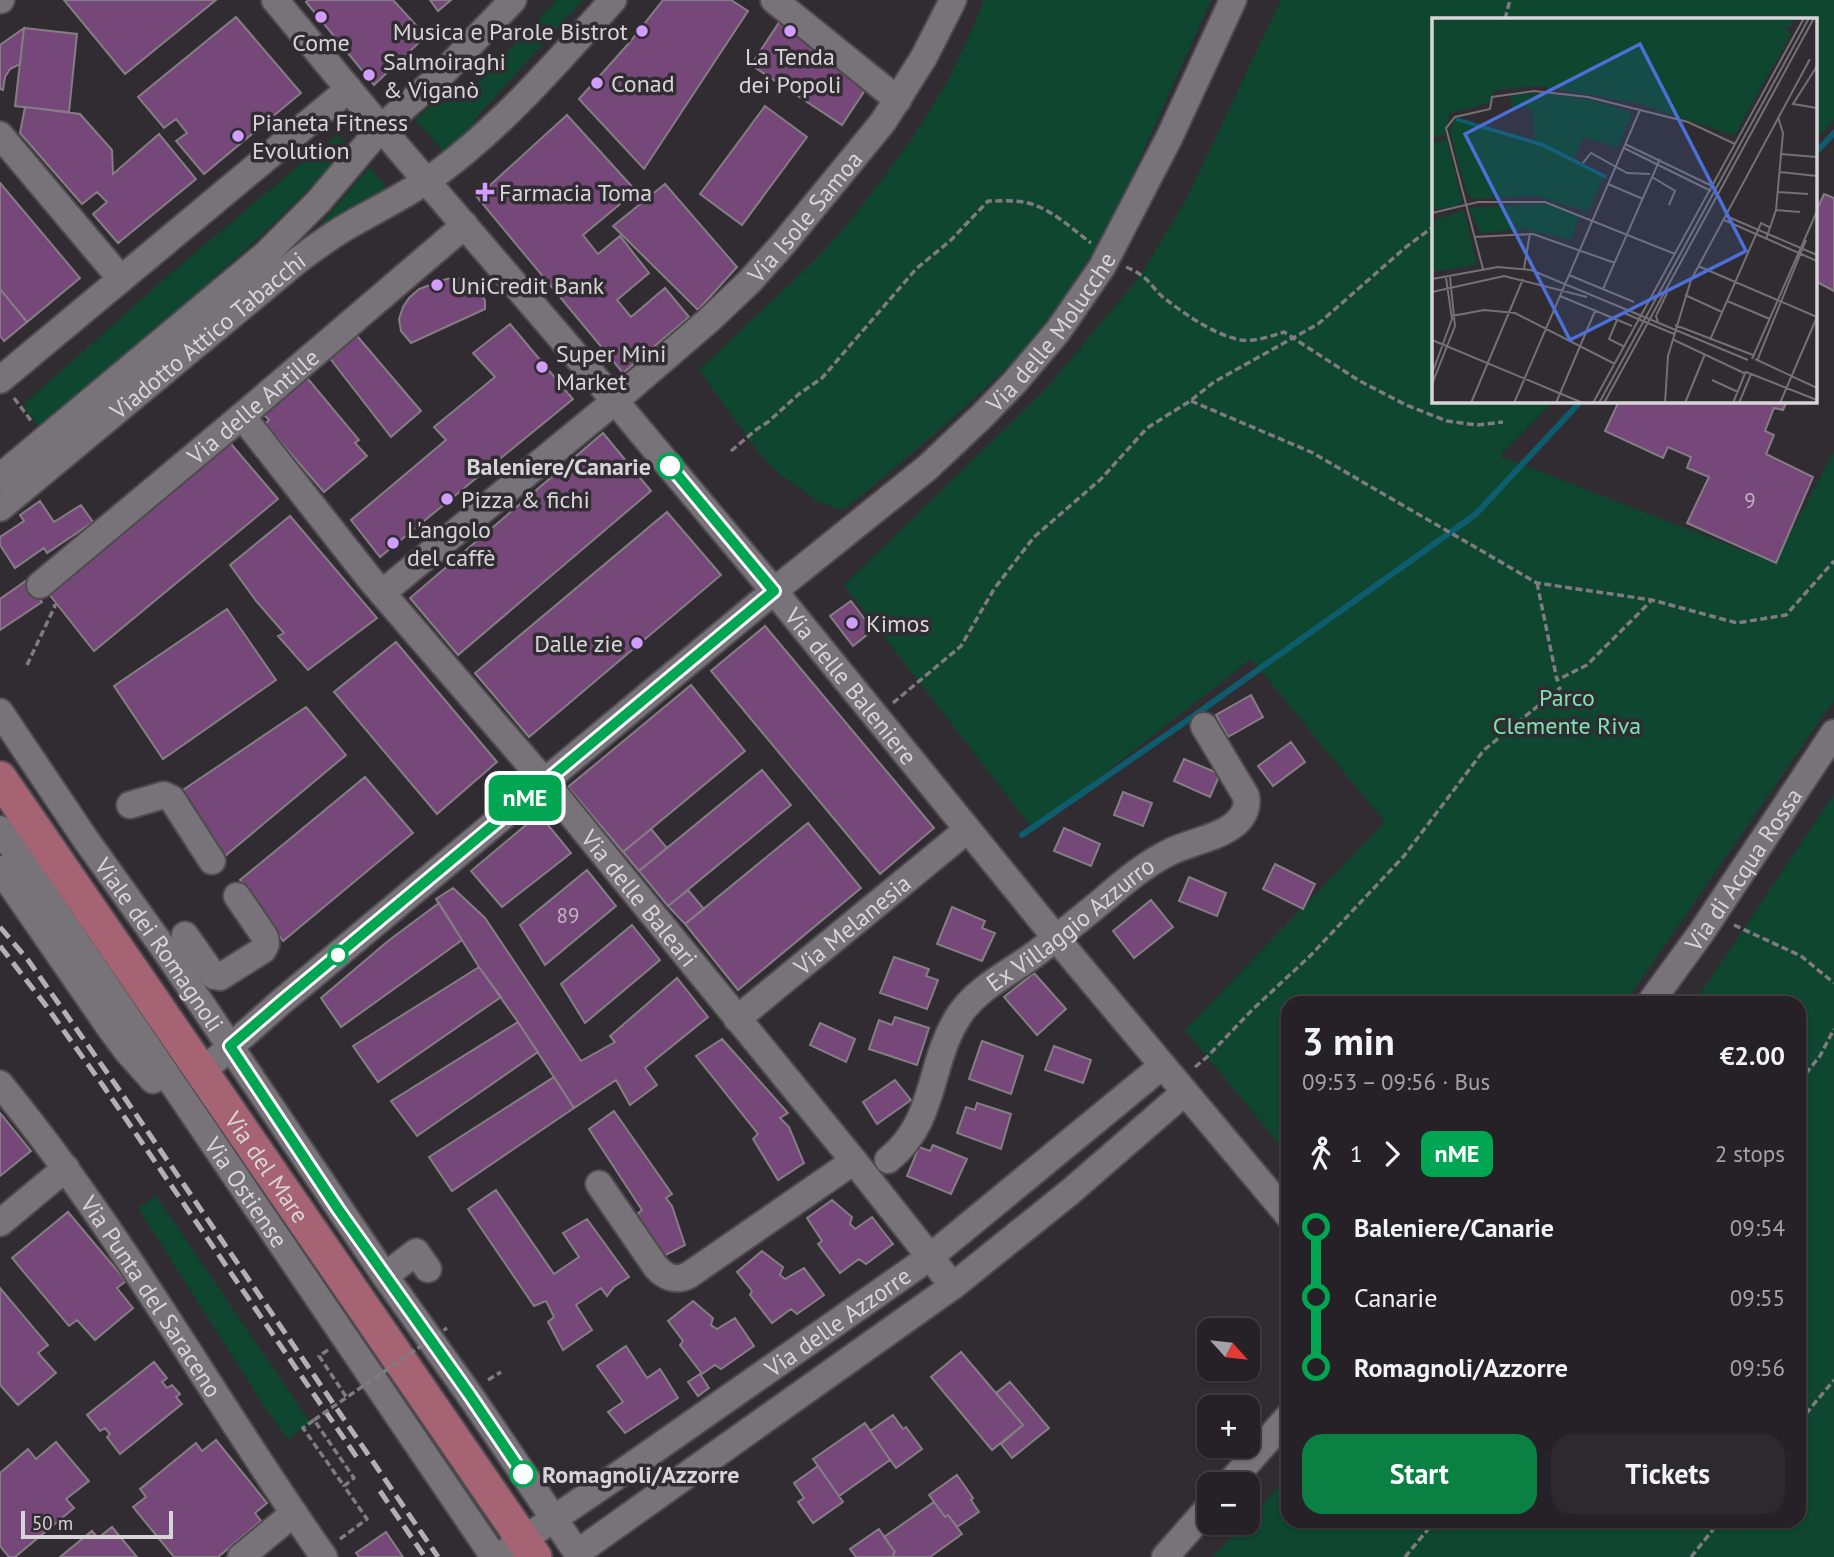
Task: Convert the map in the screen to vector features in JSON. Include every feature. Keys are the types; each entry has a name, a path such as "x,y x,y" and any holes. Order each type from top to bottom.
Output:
{"main road":[{"name":"Via del Mare","path":"0,778 203,1071 512,1553"}],"street":[{"name":"Via delle Baleniere","path":"275,0 774,591 1056,939 1281,1207"},
{"name":"Viadotto Attico Tabacchi","path":"0,508 294,227 382,128 442,74 513,0"},
{"name":"Viadotto Attico Tabacchi","path":"0,477 339,231 426,181 455,160 513,108 613,0"},
{"path":"774,0 898,100"},
{"name":"Via Isole Samoa","path":"382,593 615,401 750,281 868,141 898,100 928,50 953,0"},
{"name":"Via delle Molucche","path":"203,1071 774,591 927,468 1014,383 1058,331 1108,257 1165,147 1233,0"},
{"path":"0,380 349,89"},
{"path":"0,135 121,279"},
{"name":"Via delle Antille","path":"40,585 465,225"},
{"name":"Via delle Baleari","path":"242,416 382,593 545,782 953,1286"},
{"name":"Viale dei Romagnoli","path":"0,712 579,1555"},
{"name":"Ex Villaggio Azzurro","path":"888,1160 901,1149 917,1127 946,1041 965,1007 981,992 1056,939 1149,863 1228,829 1243,816 1246,796 1204,726"},
{"name":"Via di Acqua Rossa","path":"1655,996 1714,916 1834,733"},
{"path":"130,805 164,794 168,796 212,861"},
{"name":"Via Ostiense","path":"0,829 195,1118 512,1553"},
{"name":"Via Melanesia","path":"737,1019 967,830"},
{"path":"0,869 127,1051 153,1080 195,1118"},
{"path":"185,935 214,976 220,977 263,950 265,937 237,896"},
{"name":"Via delle Azzorre","path":"512,1553 554,1519 930,1257 1175,1080"},
{"name":"Via delle Azzorre","path":"579,1555 953,1286 1070,1192 1175,1080"},
{"name":"Via Punta del Saraceno","path":"0,1084 66,1168 105,1224 294,1513 316,1553"},
{"path":"598,1184 656,1267 665,1276 677,1279 689,1275 854,1161"},
{"path":"0,1223 66,1168"},
{"path":"385,1276 416,1252 428,1269"},
{"path":"1240,1472 1281,1425"},
{"path":"637,1462 659,1496"},
{"path":"241,1557 294,1513"},
{"path":"1165,1557 1197,1521"}],"path":[{"path":"1505,18 1510,0"},
{"path":"731,451 822,378 915,270 951,240 988,201 1030,204 1057,218 1108,257 1141,275 1163,298 1188,317 1219,332 1242,341 1284,332 1358,380 1406,405 1447,421 1477,425 1503,422"},
{"path":"876,717 961,646 993,589 1034,537 1101,479 1147,428 1214,382 1318,324 1432,228"},
{"path":"0,380 34,425"},
{"path":"1190,401 1311,452 1537,583 1652,600 1737,623 1787,615 1834,561"},
{"path":"1537,583 1557,680 1587,665 1652,600"},
{"path":"27,665 55,606 40,585"},
{"path":"1175,1080 1207,1057 1311,955 1404,856 1484,750 1561,687"},
{"path":"1714,916 1801,956 1834,983"},
{"path":"1806,1073 1820,1056 1834,1029"},
{"path":"316,1553 367,1519 303,1428 447,1328"},
{"path":"319,1356 347,1398"},
{"path":"1806,1414 1834,1380"},
{"path":"314,1420 354,1478 344,1486"},
{"path":"1405,1557 1429,1528"},
{"path":"1691,1557 1714,1528"}],"green space":[{"path":"557,0 583,0 474,120 477,134 448,157 415,119 437,101 459,102"},
{"path":"984,0 1211,0 1129,183 1090,257 1045,326 1010,365 952,419 844,509 835,508 816,500 779,474 758,452 699,370 819,256 881,181 945,86"},
{"name":"Parco Clemente Riva","path":"1281,0 1834,0 1834,120 1816,139 1816,18 1432,18 1432,402 1553,402 1500,456 1775,563 1834,451 1834,700 1630,996 1281,996 1281,1147 1185,1030 1385,822 1251,659 1033,829 844,585 1045,390 1141,275 1186,199"},
{"path":"338,135 349,147 297,201 206,285 39,428 23,405 162,281"},
{"path":"370,168 391,193 298,250 368,169"},
{"path":"1834,794 1834,1557 1213,1557 1234,1535 1260,1535 1260,1507 1281,1485 1281,1528 1806,1528 1806,996 1699,996"},
{"path":"156,1196 310,1422 288,1440 138,1208"}],"building":[{"path":"64,0 216,0 125,74"},
{"path":"393,0 426,36 374,85 306,2"},
{"path":"430,0 451,0 438,11"},
{"path":"663,0 731,0 748,11 644,169 579,99"},
{"path":"236,17 301,93 204,174 176,141 187,133 176,119 164,128 138,97"},
{"path":"780,21 871,81 842,125 751,65"},
{"path":"24,28 77,34 69,112 15,106"},
{"path":"24,28 20,64 10,69 5,77 3,90 0,89 0,45"},
{"path":"765,106 807,137 742,225 700,194"},
{"path":"25,107 80,114 112,150 113,174 159,134 196,179 118,243 93,214 107,202 97,192 82,204 20,133"},
{"path":"567,115 636,191 583,235 598,254 620,236 649,273 617,300 631,317 665,288 689,317 623,373 477,197"},
{"path":"0,183 80,278 27,322 0,289"},
{"path":"665,184 737,267 698,310 613,226"},
{"path":"1824,194 1834,198 1834,291 1816,282 1817,209"},
{"path":"455,277 479,287 485,301 485,309 411,343 401,331 399,319 409,298 419,289"},
{"path":"0,289 27,322 4,341 0,336"},
{"path":"510,324 573,399 380,557 351,520 446,440 434,427 495,377 473,353"},
{"path":"352,330 421,411 391,437 325,352"},
{"path":"303,373 359,440 355,443 367,456 324,492 265,424 269,420 259,410"},
{"path":"1619,402 1787,402 1783,410 1774,408 1765,431 1774,435 1766,454 1813,477 1776,563 1687,523 1709,477 1687,468 1691,457 1668,447 1663,458 1605,431"},
{"path":"603,433 651,491 458,655 410,598"},
{"path":"226,438 278,499 94,651 45,589"},
{"path":"40,501 54,522 81,505 93,522 47,553 44,548 15,568 0,545 0,537 24,521 20,515"},
{"path":"667,512 721,575 529,737 475,673"},
{"path":"290,516 377,618 308,670 278,636 284,633 230,565"},
{"path":"27,580 42,602 0,630 0,599"},
{"name":"Kimos","path":"851,601 873,630 853,646 830,616"},
{"path":"227,609 276,680 163,759 114,686"},
{"path":"765,626 934,828 880,874 711,671"},
{"path":"396,642 497,762 437,814 334,692"},
{"path":"691,685 745,751 623,852 568,787"},
{"path":"1251,695 1263,717 1228,737 1216,715"},
{"path":"306,707 346,755 225,856 180,792"},
{"path":"1291,742 1305,762 1273,786 1258,766"},
{"path":"1184,759 1220,774 1210,797 1174,781"},
{"path":"762,770 791,805 668,906 639,871"},
{"path":"365,777 413,833 283,941 240,880"},
{"path":"1123,792 1152,803 1143,826 1114,815"},
{"path":"539,814 571,853 502,907 471,871"},
{"path":"808,823 861,888 738,990 685,924"},
{"path":"1064,828 1100,844 1091,866 1054,851"},
{"path":"651,829 667,848 639,871 623,852"},
{"path":"1275,864 1315,884 1303,909 1263,889"},
{"path":"587,870 616,906 545,965 520,925"},
{"path":"1189,877 1226,893 1217,916 1179,901"},
{"path":"453,888 485,918 581,1061 615,1042 610,1036 677,978 708,1017 645,1068 657,1085 630,1105 616,1080 574,1108 436,899"},
{"path":"688,890 704,909 685,924 668,906"},
{"path":"1151,900 1173,927 1134,958 1113,931"},
{"path":"439,903 462,940 341,1027 321,998 388,941"},
{"path":"952,907 985,921 982,928 995,933 982,961 937,944"},
{"path":"632,925 660,960 585,1023 561,984"},
{"path":"894,957 929,969 926,976 938,980 927,1009 880,993"},
{"path":"479,967 501,997 378,1082 353,1046"},
{"path":"1034,973 1066,1009 1037,1035 1004,997"},
{"path":"895,1017 929,1028 917,1065 869,1049 879,1020 892,1025"},
{"path":"518,1022 538,1052 417,1136 391,1101"},
{"path":"820,1023 855,1039 846,1062 810,1045"},
{"path":"722,1039 788,1113 780,1118 789,1127 804,1163 778,1180 753,1139 758,1134 696,1056"},
{"path":"982,1041 1023,1056 1011,1094 969,1079"},
{"path":"1054,1046 1091,1060 1083,1083 1045,1070"},
{"path":"554,1077 574,1108 452,1191 429,1157"},
{"path":"895,1080 911,1100 877,1124 863,1102"},
{"path":"977,1103 1011,1114 1001,1149 957,1133 966,1107 975,1110"},
{"path":"614,1111 672,1194 666,1198 672,1206 685,1245 658,1259 635,1216 642,1210 589,1129"},
{"path":"0,1113 31,1151 0,1176"},
{"path":"933,1145 967,1159 951,1194 907,1176 919,1147 930,1151"},
{"path":"496,1190 554,1274 579,1257 563,1233 587,1219 629,1277 614,1287 607,1296 601,1288 576,1305 592,1330 563,1350 548,1322 554,1317 546,1301 534,1306 468,1209"},
{"path":"832,1200 852,1217 850,1224 855,1229 872,1217 893,1244 866,1264 859,1259 840,1273 818,1244 822,1241 807,1218"},
{"path":"68,1212 126,1281 117,1288 133,1308 95,1340 77,1320 69,1326 12,1258"},
{"path":"762,1251 783,1267 780,1275 785,1279 804,1268 824,1295 797,1314 791,1309 772,1323 750,1295 752,1291 737,1272"},
{"path":"0,1288 48,1345 38,1353 56,1373 18,1405 0,1385"},
{"path":"693,1301 713,1318 711,1325 717,1329 735,1318 754,1346 721,1369 715,1365 702,1374 680,1345 683,1341 668,1321"},
{"path":"626,1346 647,1378 660,1369 678,1398 625,1433 608,1412 623,1402 597,1366"},
{"path":"961,1352 1023,1425 992,1450 931,1377"},
{"path":"154,1362 167,1378 162,1382 167,1388 172,1385 180,1394 176,1397 182,1404 120,1454 107,1437 110,1434 105,1428 100,1431 87,1415"},
{"path":"700,1374 709,1388 698,1396 688,1382"},
{"path":"1010,1382 1049,1428 1012,1458 1001,1444 1023,1425 996,1393"},
{"path":"893,1415 903,1429 906,1427 922,1449 896,1468 870,1431"},
{"path":"865,1423 890,1460 839,1496 813,1459"},
{"path":"216,1440 267,1503 255,1513 261,1521 218,1557 174,1557 133,1507 146,1497 140,1489 196,1443 202,1451"},
{"path":"56,1442 89,1481 66,1499 74,1508 15,1557 9,1557 0,1546 0,1473 28,1449 36,1459"},
{"path":"818,1466 843,1502 813,1523 798,1502 804,1498 794,1483"},
{"path":"957,1475 979,1512 957,1527 948,1515 945,1517 929,1495"},
{"path":"934,1502 962,1534 930,1557 895,1557 895,1552 884,1537"},
{"path":"112,1527 137,1557 60,1557 92,1531 98,1538"},
{"path":"879,1529 895,1552 895,1557 856,1557 850,1549"},
{"path":"386,1532 403,1557 359,1557 356,1553"}],"waterway":[{"path":"1816,152 1834,133"},
{"path":"1022,835 1476,514 1580,402"}],"railway":[{"path":"0,927 28,960 120,1091 438,1557"},
{"path":"0,946 104,1087 358,1459"},
{"path":"380,1491 425,1557"}],"bus line":[{"name":"nME","path":"523,1474 338,1209 230,1046 774,591 670,466"}],"place":[{"name":"Come","path":"321,17"},
{"name":"Musica e Parole Bistrot","path":"642,31"},
{"name":"La Tenda dei Popoli","path":"790,31"},
{"name":"Salmoiraghi & Viganò","path":"369,75"},
{"name":"Conad","path":"597,83"},
{"name":"Pianeta Fitness Evolution","path":"238,136"},
{"name":"Farmacia Toma","path":"485,192"},
{"name":"UniCredit Bank","path":"437,285"},
{"name":"Super Mini Market","path":"542,367"},
{"name":"Baleniere/Canarie","path":"670,466"},
{"name":"Pizza & fichi","path":"447,499"},
{"name":"L'angolo del caffè","path":"393,543"},
{"name":"Kimos","path":"852,623"},
{"name":"Dalle zie","path":"637,643"},
{"name":"Romagnoli/Azzorre","path":"523,1474"}]}
